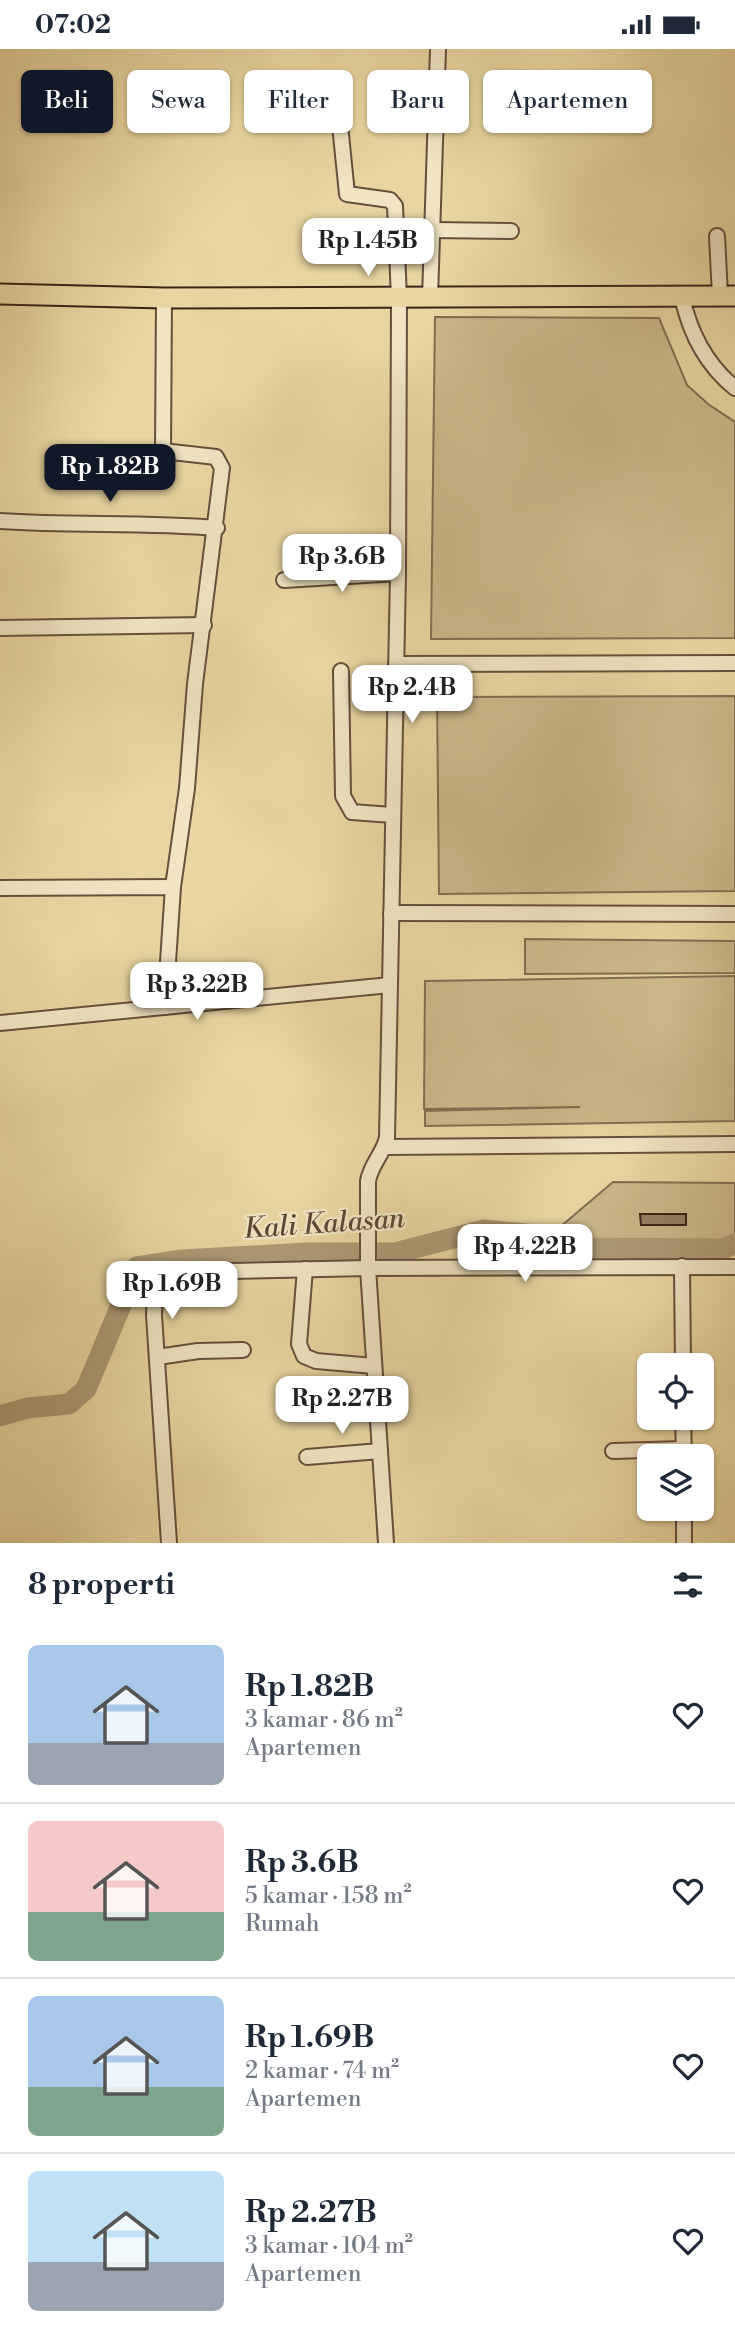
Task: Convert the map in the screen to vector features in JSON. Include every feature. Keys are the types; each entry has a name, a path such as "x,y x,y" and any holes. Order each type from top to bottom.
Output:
{"main road":[{"path":"0,294 164,298 727,296"}],"street":[{"path":"430,298 438,49"},
{"path":"341,133 347,194 390,200 396,206 399,298 398,573 385,1147 371,1167 368,1222 368,1263 386,1543"},
{"path":"432,230 511,230"},
{"path":"718,236 727,296"},
{"path":"682,296 688,322 702,353 721,377 735,388"},
{"path":"164,298 163,451 216,457 221,461 217,528 173,887 165,1007"},
{"path":"0,521 48,524 150,522 217,528"},
{"path":"284,580 398,573"},
{"path":"0,628 204,625"},
{"path":"396,664 735,663"},
{"path":"341,671 343,796 352,812 392,815"},
{"path":"0,888 173,887"},
{"path":"391,913 735,914"},
{"path":"0,1023 390,985"},
{"path":"385,1147 735,1144"},
{"path":"169,1543 154,1301 158,1286 166,1278 187,1272 305,1269 368,1263 735,1267"},
{"path":"682,1266 683,1353"},
{"path":"305,1269 299,1344 304,1356 316,1361 374,1366"},
{"path":"158,1357 198,1351 243,1350"},
{"path":"307,1457 380,1451"},
{"path":"613,1451 637,1452"},
{"path":"684,1521 684,1543"}],"shaded area":[{"path":"435,317 659,318 687,385 708,404 735,422 735,638 431,639"},
{"path":"735,696 735,891 439,894 437,697"},
{"path":"525,939 735,941 735,973 525,974"},
{"path":"735,976 735,1121 425,1126 425,1111 580,1107 424,1109 425,981"},
{"path":"613,1182 735,1183 735,1238 719,1245 581,1242 563,1234 560,1227"}],"building":[{"path":"640,1214 686,1214 686,1225 641,1225"}],"waterway":[{"name":"Kali Kalasan","path":"0,1416 27,1408 69,1404 86,1389 137,1267 182,1260 306,1253 395,1253 484,1230 558,1237 580,1248 722,1249 735,1244"}]}
